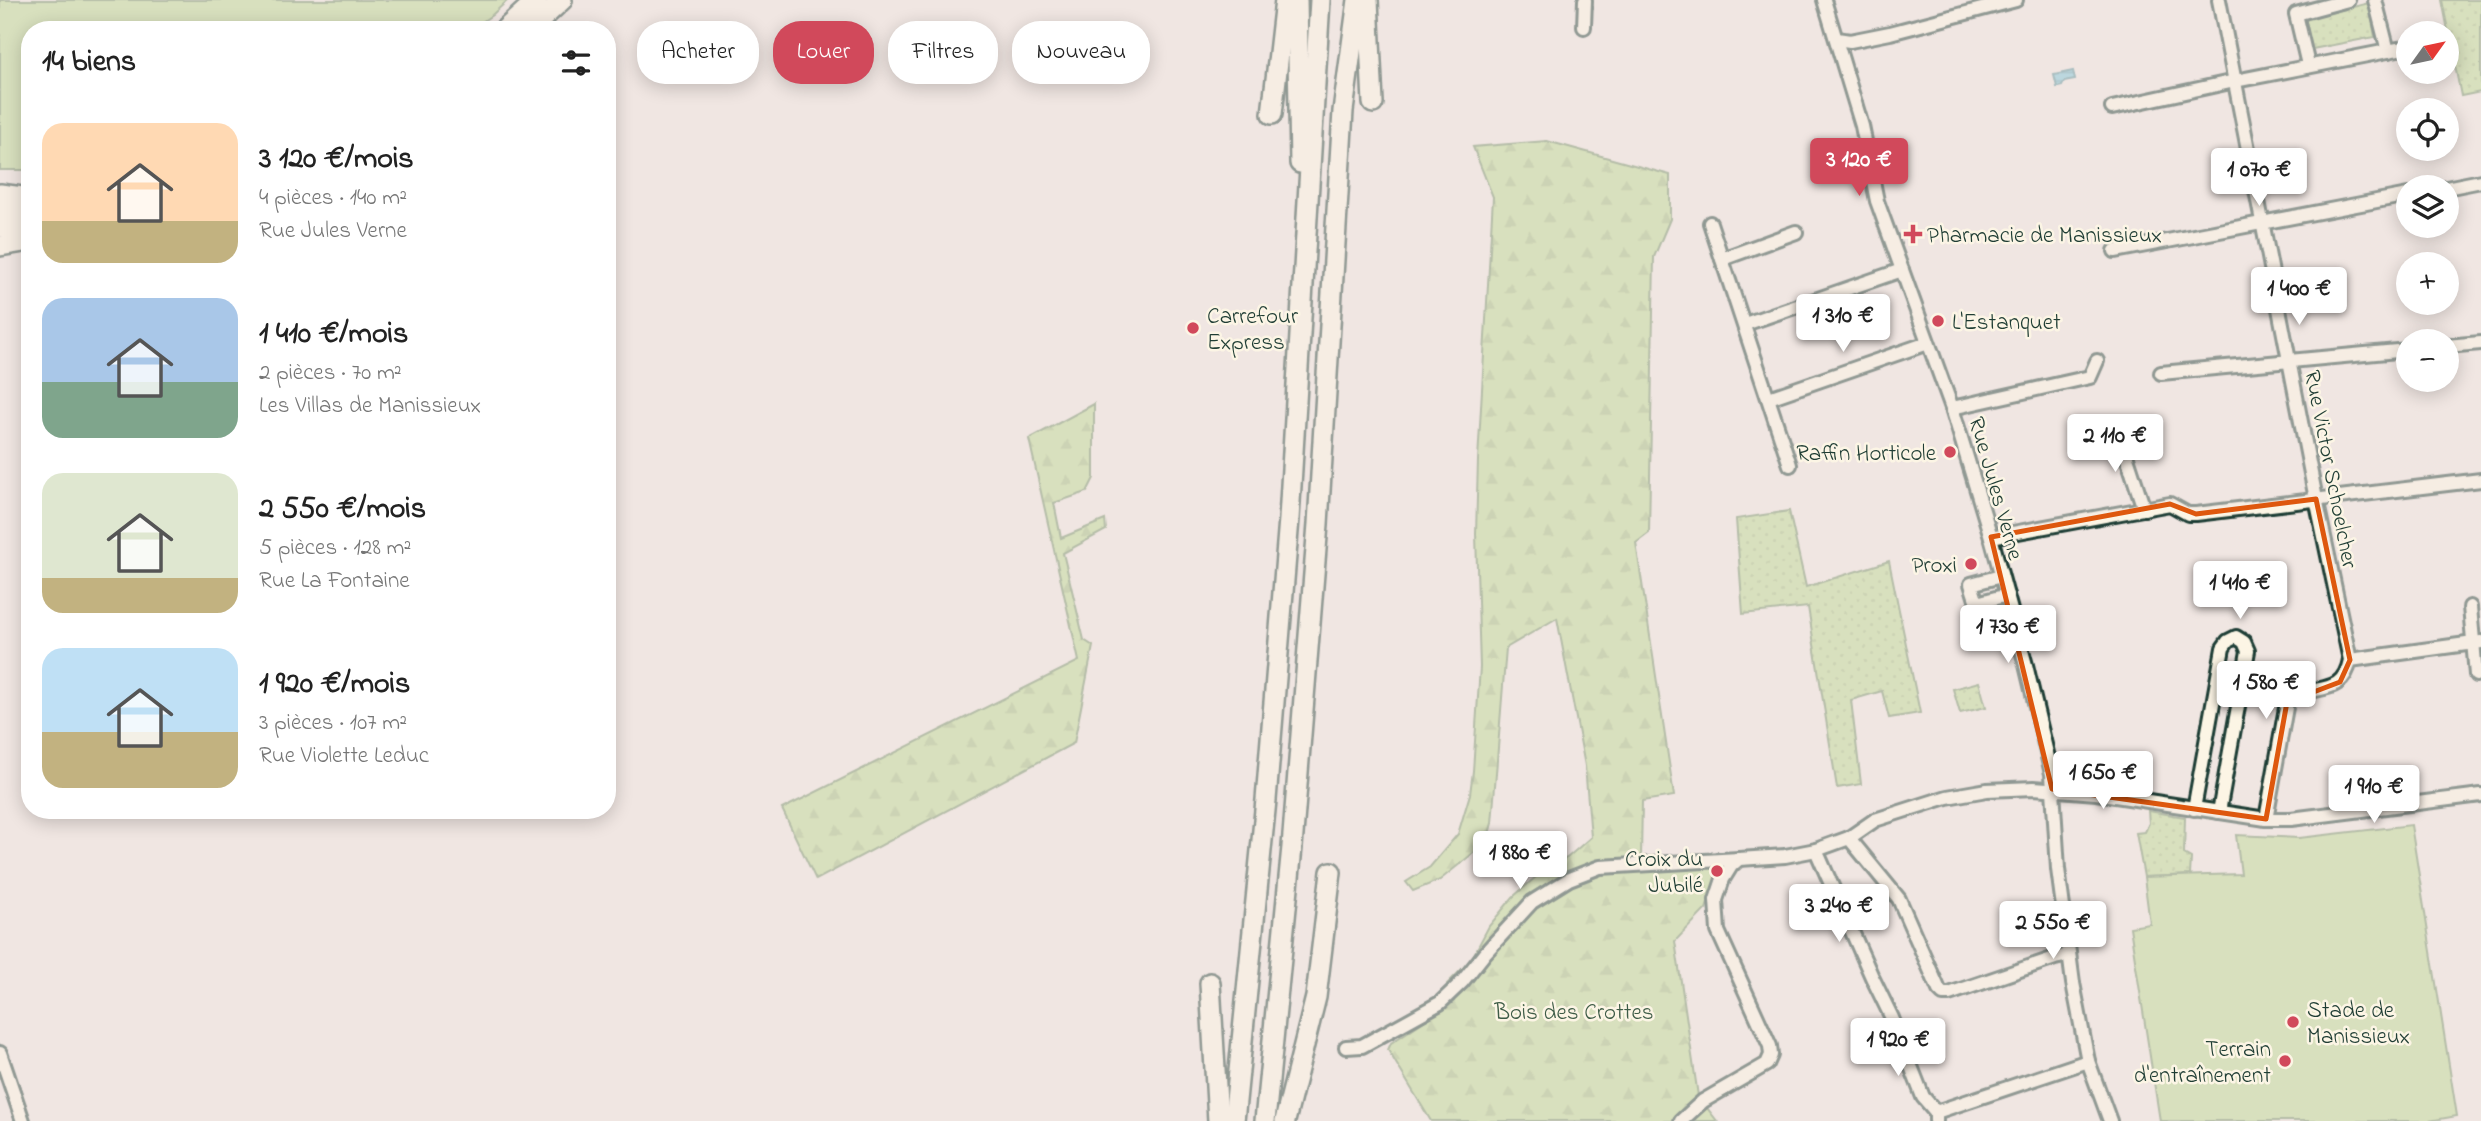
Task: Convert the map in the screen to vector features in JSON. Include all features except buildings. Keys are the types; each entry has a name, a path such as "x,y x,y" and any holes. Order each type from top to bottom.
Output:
{"highway":[{"path":"514,21 537,0"},
{"path":"540,21 562,0"},
{"path":"1272,114 1285,0"},
{"path":"1297,0 1302,315"},
{"path":"1234,1121 1266,800 1289,519 1320,0"},
{"path":"1265,1121 1292,847 1318,524 1343,111 1345,0"},
{"path":"1343,111 1358,0"},
{"path":"1368,0 1373,103"},
{"path":"0,194 21,197"},
{"path":"0,210 21,209"},
{"path":"0,227 21,226"},
{"path":"0,246 21,242"},
{"path":"1285,1121 1316,997 1331,872"},
{"path":"1210,983 1218,1121"}],"street":[{"path":"1584,27 1585,0"},
{"name":"Rue Jules Verne","path":"1824,0 1862,126 1877,201 1952,408 2007,595 2048,760 2069,955 2088,1061 2110,1121"},
{"path":"1837,39 1850,41 1890,33 2015,0"},
{"name":"Rue Victor Schoelcher","path":"2219,0 2350,660"},
{"path":"2308,65 2296,14 2348,0"},
{"path":"2375,0 2388,51"},
{"path":"2112,108 2235,80 2396,49"},
{"path":"2459,185 2481,181"},
{"path":"2115,251 2396,197"},
{"path":"1710,223 1790,466"},
{"path":"1722,259 1796,232"},
{"path":"1745,324 1902,270"},
{"path":"1769,398 1928,343"},
{"path":"2459,345 2481,343"},
{"path":"2161,373 2396,351"},
{"path":"1952,408 2090,377 2097,361"},
{"path":"2096,430 2122,439 2144,509"},
{"path":"1992,537 2170,504 2188,514 2196,514 2481,480"},
{"path":"2001,576 1971,584 1977,603 2007,595"},
{"path":"2470,607 2477,642 2476,675"},
{"path":"2194,808 2223,648 2228,641 2236,637 2244,642 2248,651 2219,812"},
{"path":"2266,819 2287,702 2305,691 2332,687 2340,682 2347,674 2350,660 2477,642"},
{"path":"1346,1047 1362,1046 1440,1003 1462,982 1532,902 1569,879 1601,867 1785,856 1816,850 1849,838 1875,820 1947,796 1987,790 2034,788 2096,793 2266,819 2291,819 2481,794"},
{"path":"1849,838 1899,899 1938,990 1943,994 2069,955"},
{"path":"1816,850 1892,1018 1923,1097 1936,1116 2088,1061"},
{"path":"1681,1121 1703,1101 1757,1072 1767,1064 1771,1055 1770,1046 1718,931 1716,900 1723,880 1731,866 1739,859"},
{"path":"0,1053 23,1121"}],"highlighted area":[{"path":"2316,499 2350,660 2340,682 2287,702 2266,819 2052,789 1991,537 2170,504 2196,514"}],"green space":[{"path":"0,0 508,0 483,21 21,21 21,170 0,170"},
{"path":"2442,0 2481,0 2481,92 2461,96 2459,21 2446,21"},
{"path":"2369,3 2375,37 2312,49 2305,19"},
{"name":"Bois des Crottes","path":"1547,141 1670,175 1670,219 1654,257 1649,533 1636,543 1674,796 1642,801 1641,858 1725,852 1706,909 1675,941 1698,1096 1717,1121 1431,1121 1388,1050 1391,1043 1454,1001 1447,984 1471,960 1489,926 1513,897 1546,868 1567,858 1591,837 1585,766 1557,618 1506,648 1492,823 1487,842 1440,880 1413,891 1406,882 1430,867 1458,834 1470,794 1473,771 1480,667 1476,534 1478,460 1493,197 1473,147"},
{"path":"1094,404 1094,478 1087,492 1054,503 1061,538 1105,520 1106,530 1063,553 1084,640 1093,646 1074,743 816,880 782,809 1079,661 1029,439"},
{"path":"1789,511 1806,587 1889,561 1920,713 1889,718 1882,691 1851,700 1861,784 1837,788 1808,607 1743,614 1736,519"},
{"path":"1979,682 1986,707 1960,713 1953,689"},
{"path":"2148,811 2185,817 2184,854 2191,858 2190,875 2144,877 2136,833 2145,832 2149,823"},
{"name":"Stade de Manissieux","path":"2411,825 2457,1116 2429,1121 2160,1121 2130,927 2150,924 2144,877 2241,874 2236,835 2299,838"}],"water":[{"path":"2073,71 2075,80 2064,82 2057,87 2054,75"}],"place":[{"name":"Pharmacie de Manissieux","path":"1913,234"},
{"name":"L'Estanquet","path":"1938,321"},
{"name":"Carrefour Express","path":"1193,328"},
{"name":"Raffin Horticole","path":"1950,452"},
{"name":"Proxi","path":"1971,564"},
{"name":"Croix du Jubilé","path":"1717,871"},
{"name":"Stade de Manissieux","path":"2293,1022"},
{"name":"Terrain d'entraînement","path":"2285,1061"}]}
